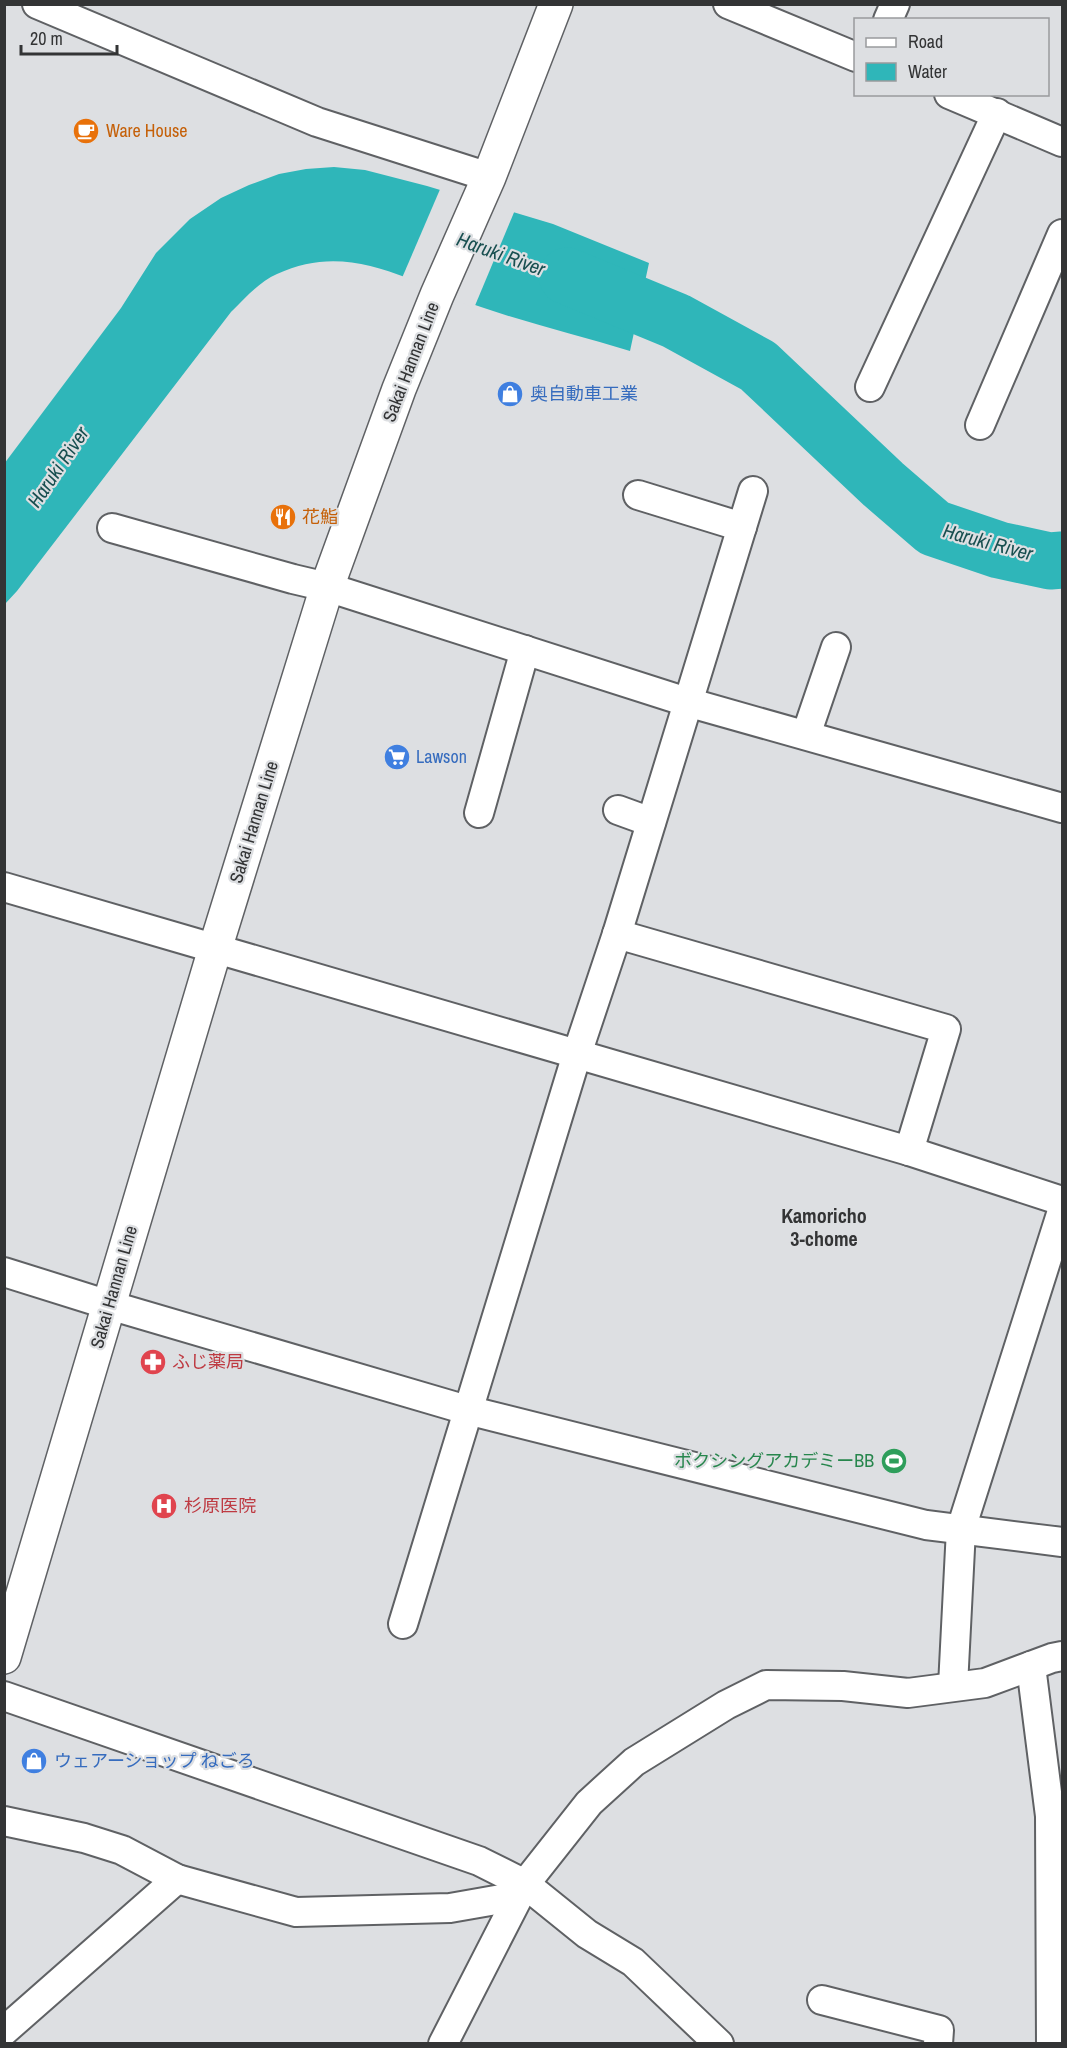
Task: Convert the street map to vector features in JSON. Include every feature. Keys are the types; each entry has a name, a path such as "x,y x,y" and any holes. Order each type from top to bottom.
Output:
{"main road":[{"name":"Sakai Hannan Line","path":"4,1657 215,949 327,587 399,389 486,184 556,4"}],"street":[{"path":"37,4 317,122 486,184"},
{"path":"728,4 854,57"},
{"path":"889,18 895,4"},
{"path":"955,96 1060,133"},
{"path":"870,387 998,113"},
{"path":"980,426 1062,234"},
{"path":"403,1624 467,1410 753,491"},
{"path":"638,495 742,527"},
{"path":"112,528 327,587 687,702 1062,808"},
{"path":"806,735 836,647"},
{"path":"478,813 525,650"},
{"path":"618,810 651,822"},
{"path":"4,887 909,1151 1062,1201"},
{"path":"616,934 946,1029 909,1151"},
{"path":"953,1686 961,1529 1062,1211"},
{"path":"4,1272 467,1410 926,1525 1062,1542"},
{"path":"443,2043 522,1890 589,1803 634,1762 726,1705 766,1685 843,1686 908,1693 985,1683 1062,1656"},
{"path":"1031,1666 1050,1816 1056,1914 1051,2043"},
{"path":"4,1696 479,1862 633,1962 718,2043"},
{"path":"4,1821 84,1838 122,1850 177,1879 296,1912 450,1908 522,1890"},
{"path":"4,2031 177,1879"},
{"path":"822,2000 939,2030 938,2043"}],"water":[{"path":"334,167 365,170 427,186 553,224 649,263 630,351 499,313 455,298 406,277 356,263 330,261 304,264 277,274 258,286 231,312 5,604 4,464 121,308 156,253 190,219 221,198 279,174"}],"pier":[{"path":"441,187 515,210 474,308 402,278"}],"waterway":[{"name":"Haruki River","path":"567,276 676,321 758,366 883,484 934,528 999,550 1050,561 1062,560"}],"place":[{"name":"Ware House","path":"86,131"},
{"name":"奥自動車工業","path":"510,394"},
{"name":"花鮨","path":"283,517"},
{"name":"Lawson","path":"397,757"},
{"name":"ふじ薬局","path":"153,1362"},
{"name":"ボクシングアカデミーBB","path":"894,1461"},
{"name":"杉原医院","path":"164,1506"},
{"name":"ウェアーショップ ねごろ","path":"34,1761"}],"district":[{"name":"Kamoricho 3-chome","path":"824,1228"}]}
